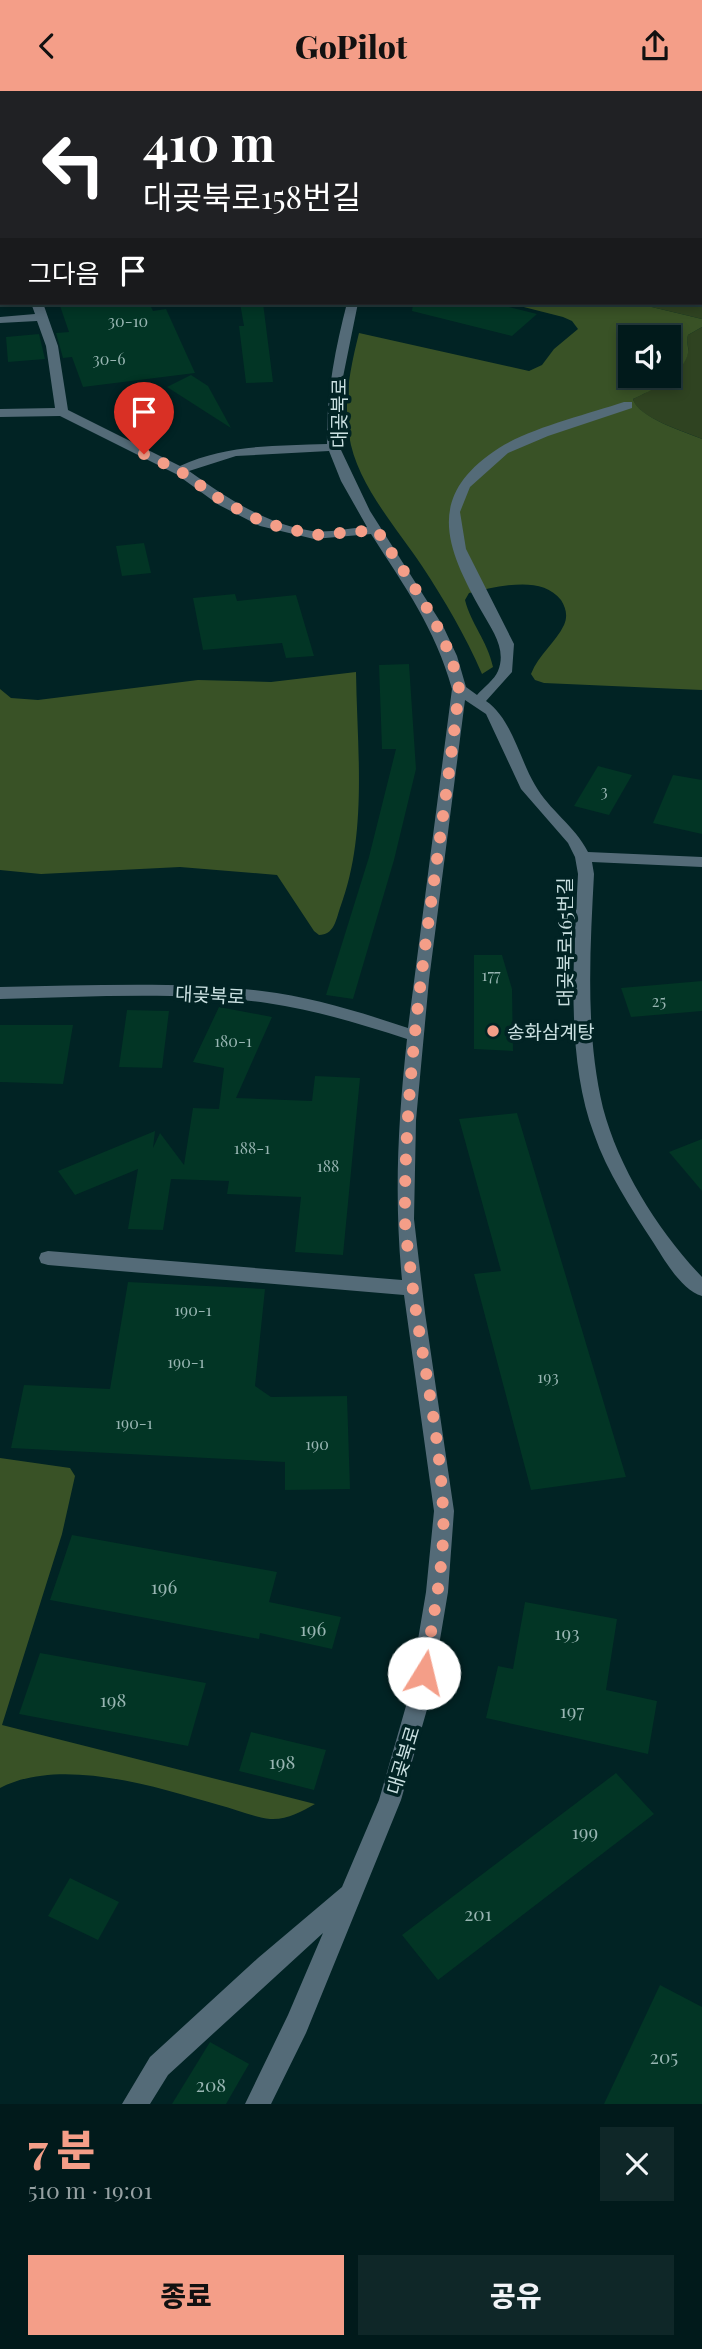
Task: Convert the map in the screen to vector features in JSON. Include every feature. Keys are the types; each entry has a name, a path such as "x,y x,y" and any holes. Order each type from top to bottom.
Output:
{"street":[{"path":"38,305 52,346 61,406"},
{"name":"대곶북로","path":"258,2104 297,2024 390,1800 419,1699 437,1592 444,1511 405,1219 407,1120 415,1036 459,689 455,666 441,632 352,491 334,447 334,386 353,305"},
{"path":"0,320 41,317"},
{"path":"0,403 61,406 180,471 240,512 289,530 314,535 377,530"},
{"path":"480,701 505,673 507,643 486,607 459,549 454,512 464,485 504,450 544,433 628,405"},
{"path":"0,413 61,406"},
{"path":"180,471 225,453 257,449 334,447"},
{"name":"대곶북로165번길","path":"459,689 480,701 492,712 529,789 575,841 583,857 586,874 586,1024 590,1082 601,1131 625,1180 661,1240 702,1289"},
{"name":"대곶북로165번길","path":"583,857 702,862"},
{"name":"대곶북로","path":"0,993 147,991 245,995 309,1006 415,1036"},
{"path":"48,1258 163,1266 310,1283 413,1288"},
{"name":"대곶북로","path":"135,2104 159,2066 351,1893"}],"green space":[{"path":"516,305 643,305 702,319 702,327 688,335 688,354 681,367 681,325 618,325 618,388 654,388 633,399 636,406 652,418 702,439 702,690 544,683 535,680 531,674 534,667 561,631 566,615 561,600 552,592 530,585 505,586 469,593 465,600 493,667 482,674 439,592 378,504 353,453 347,422 347,397 359,333 529,371 542,365 554,349 578,329 572,321 563,317"},
{"path":"643,305 702,305 702,319"},
{"path":"702,327 702,439 652,418 636,406 633,399 653,388 681,388 681,366 688,352 688,335"},
{"path":"356,672 358,821 349,880 334,926 328,932 319,935 314,931 277,875 180,867 41,874 0,870 0,689 11,698 38,700 198,680 271,682"},
{"path":"0,1458 70,1468 75,1476 62,1534 2,1725 315,1804 288,1817 270,1819 138,1783 109,1778 51,1775 24,1779 0,1788"}],"building":[{"path":"60,305 150,305 153,311 166,309 195,373 83,387 72,357 63,358 56,333 69,332"},
{"path":"240,305 263,305 273,382 246,383 239,326 244,326"},
{"path":"413,305 501,305 537,314 512,336 412,311"},
{"path":"39,334 45,359 8,362 6,337"},
{"path":"191,375 208,386 231,428 167,387"},
{"path":"144,543 151,573 122,576 116,546"},
{"path":"235,594 237,601 296,595 314,656 286,658 282,643 203,650 193,598"},
{"path":"409,664 416,769 394,860 353,999 326,995 369,857 396,749 382,749 379,665"},
{"path":"598,766 632,775 609,815 574,806"},
{"path":"673,775 702,780 702,834 653,823"},
{"path":"474,955 502,955 512,989 513,1051 474,1049"},
{"path":"702,981 702,1011 631,1017 621,988"},
{"path":"219,1007 272,1017 236,1098 312,1101 315,1076 360,1078 343,1255 295,1252 301,1197 227,1194 229,1181 171,1179 163,1230 128,1229 138,1169 75,1195 58,1171 155,1131 153,1148 160,1133 184,1165 193,1108 219,1109 224,1068 193,1062"},
{"path":"127,1010 169,1011 162,1068 119,1067"},
{"path":"0,1025 73,1025 63,1084 0,1082"},
{"path":"517,1113 626,1477 531,1490 474,1274 501,1271 459,1119"},
{"path":"702,1139 702,1191 669,1152"},
{"path":"128,1282 265,1289 255,1386 271,1397 347,1396 350,1489 285,1490 285,1462 11,1448 24,1385 110,1389"},
{"path":"72,1535 277,1572 269,1602 341,1617 332,1649 260,1633 259,1639 50,1600"},
{"path":"525,1602 617,1619 606,1690 657,1701 648,1754 486,1718 498,1666 513,1669"},
{"path":"40,1653 206,1683 188,1746 19,1714"},
{"path":"251,1732 326,1750 314,1790 239,1771"},
{"path":"616,1773 654,1814 438,1980 402,1935"},
{"path":"70,1878 119,1902 98,1940 48,1916"},
{"path":"660,1985 702,2007 702,2104 604,2104"},
{"path":"210,2042 249,2064 226,2104 172,2104"}],"place":[{"name":"송화삼계탕","path":"493,1031"}],"route":[{"path":"144,454 180,471 240,512 265,523 314,535 377,530 441,632 455,666 459,689 421,980 407,1120 405,1219 415,1313 444,1511 437,1592 424,1673"}]}
